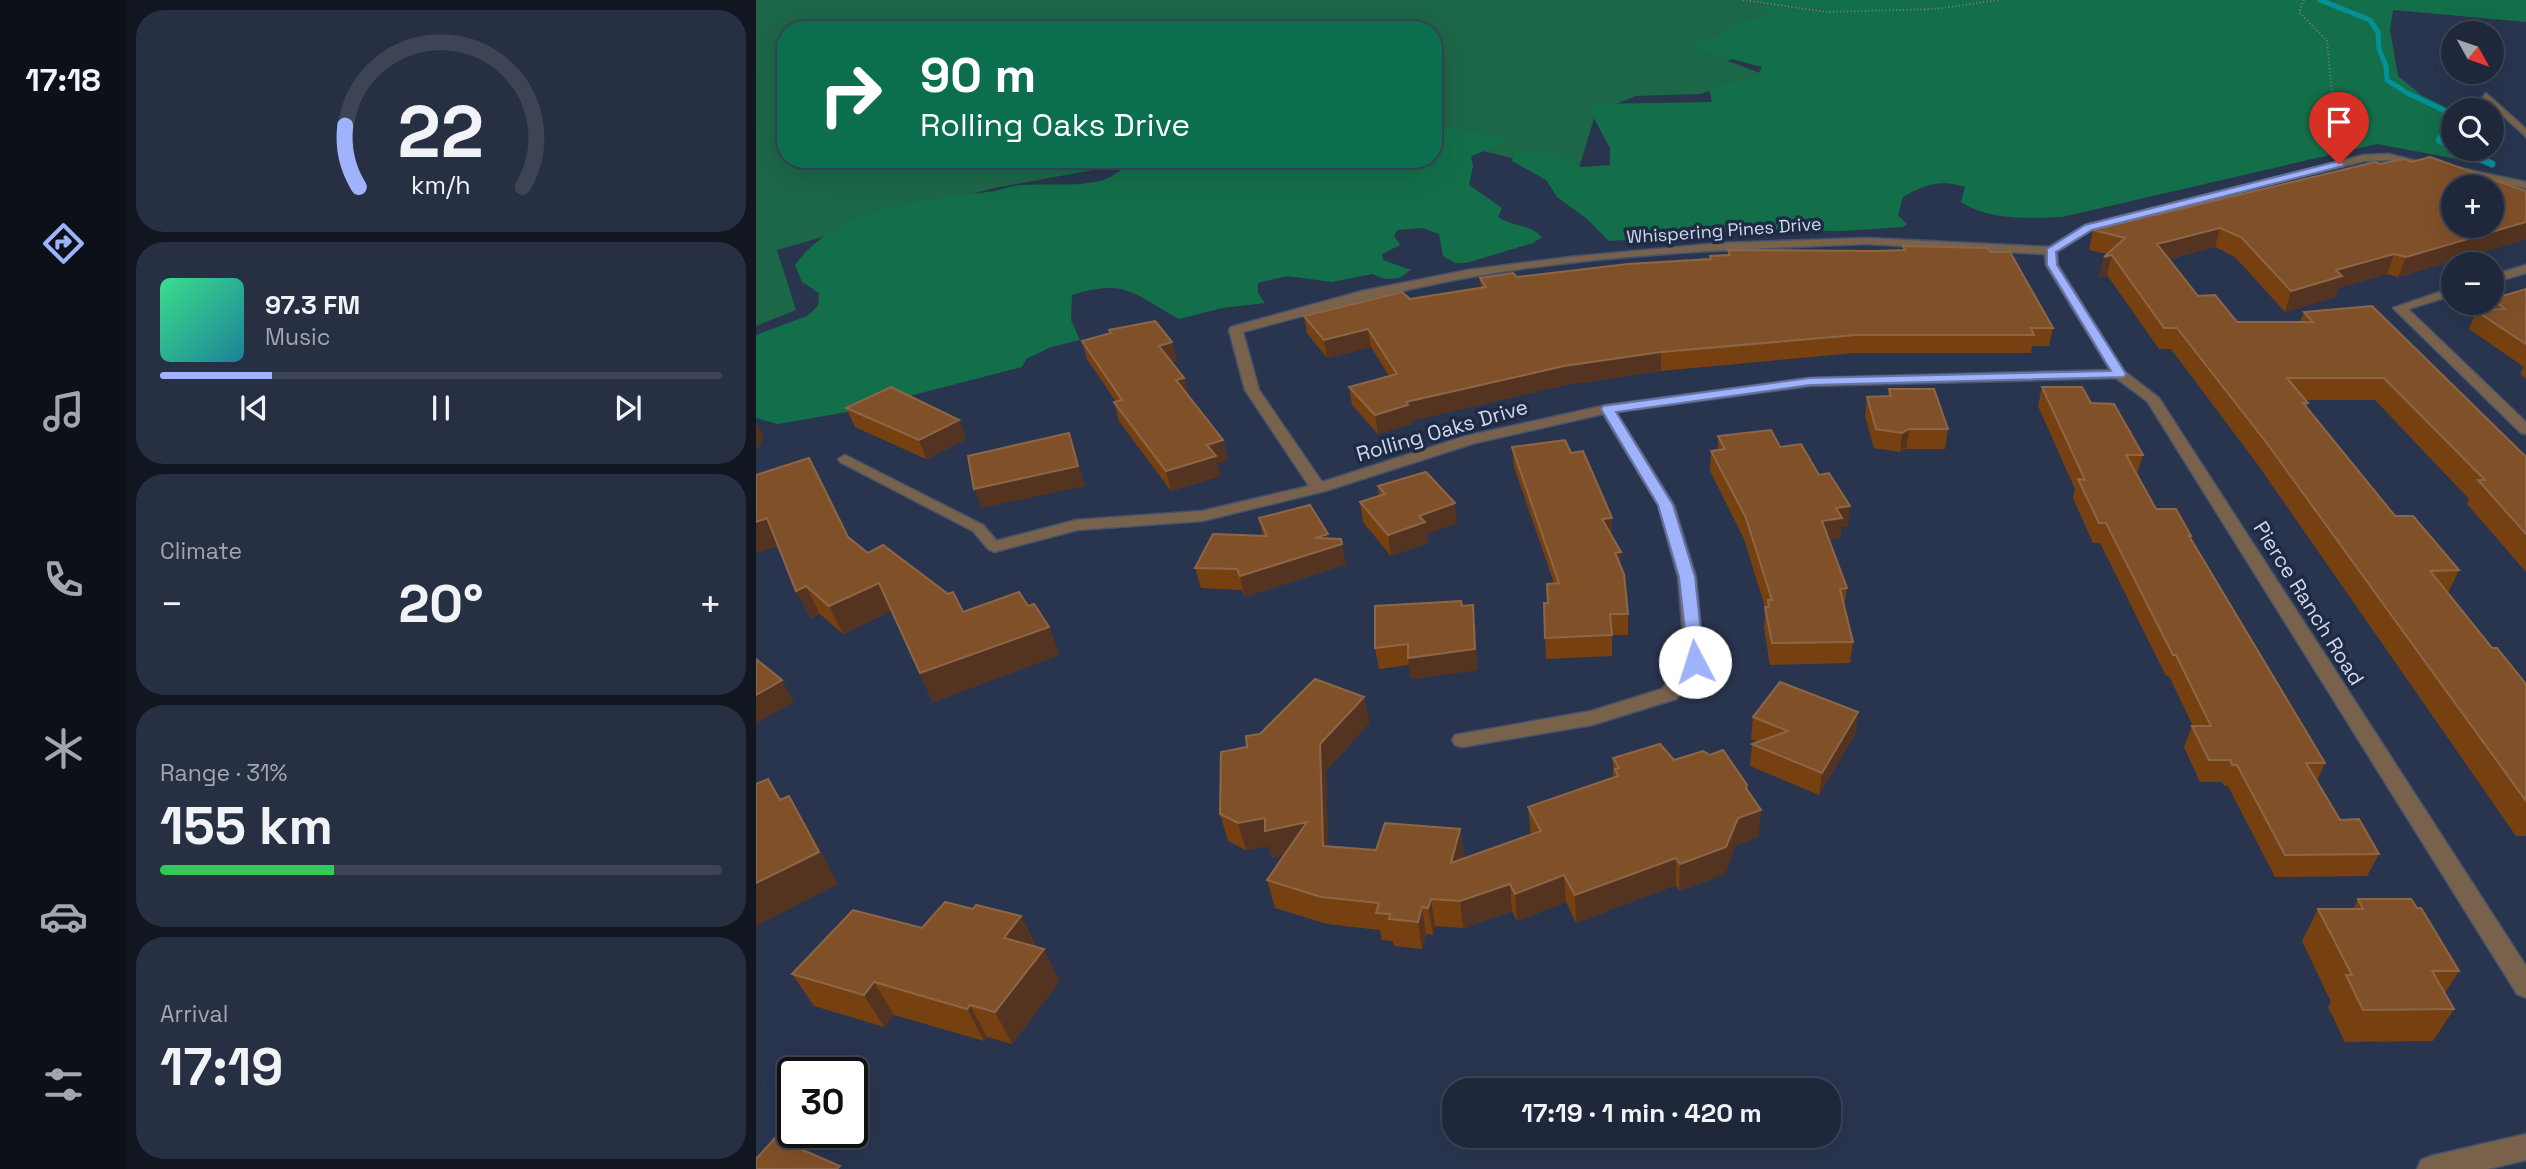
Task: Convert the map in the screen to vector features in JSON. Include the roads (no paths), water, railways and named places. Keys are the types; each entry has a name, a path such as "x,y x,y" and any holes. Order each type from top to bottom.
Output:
{"street":[{"path":"2051,251 2089,227 2364,158 2389,157 2428,165"},
{"path":"2454,170 2526,185"},
{"name":"Whispering Pines Drive","path":"1320,488 1303,469 1252,390 1236,330 1362,295 1468,274 1694,248 1867,241 2051,251"},
{"name":"Pierce Ranch Road","path":"2051,251 2052,265 2119,374 2152,398 2526,987"},
{"path":"2504,275 2526,269"},
{"path":"2441,295 2399,308 2526,430"},
{"name":"Rolling Oaks Drive","path":"994,547 1076,525 1202,516 1320,488 1471,439 1607,409 1810,382 2119,374"},
{"path":"1462,740 1592,718 1669,694 1695,662 1687,577 1666,505 1607,409"},
{"path":"2431,1169 2526,1147"}],"lane":[{"path":"2486,95 2526,134"},
{"path":"845,459 978,528 994,547"}],"waterway":[{"path":"2320,0 2370,20 2378,32 2379,49 2386,66 2387,80 2441,109"},
{"path":"2441,137 2441,141"},
{"path":"2485,161 2492,164"}]}
